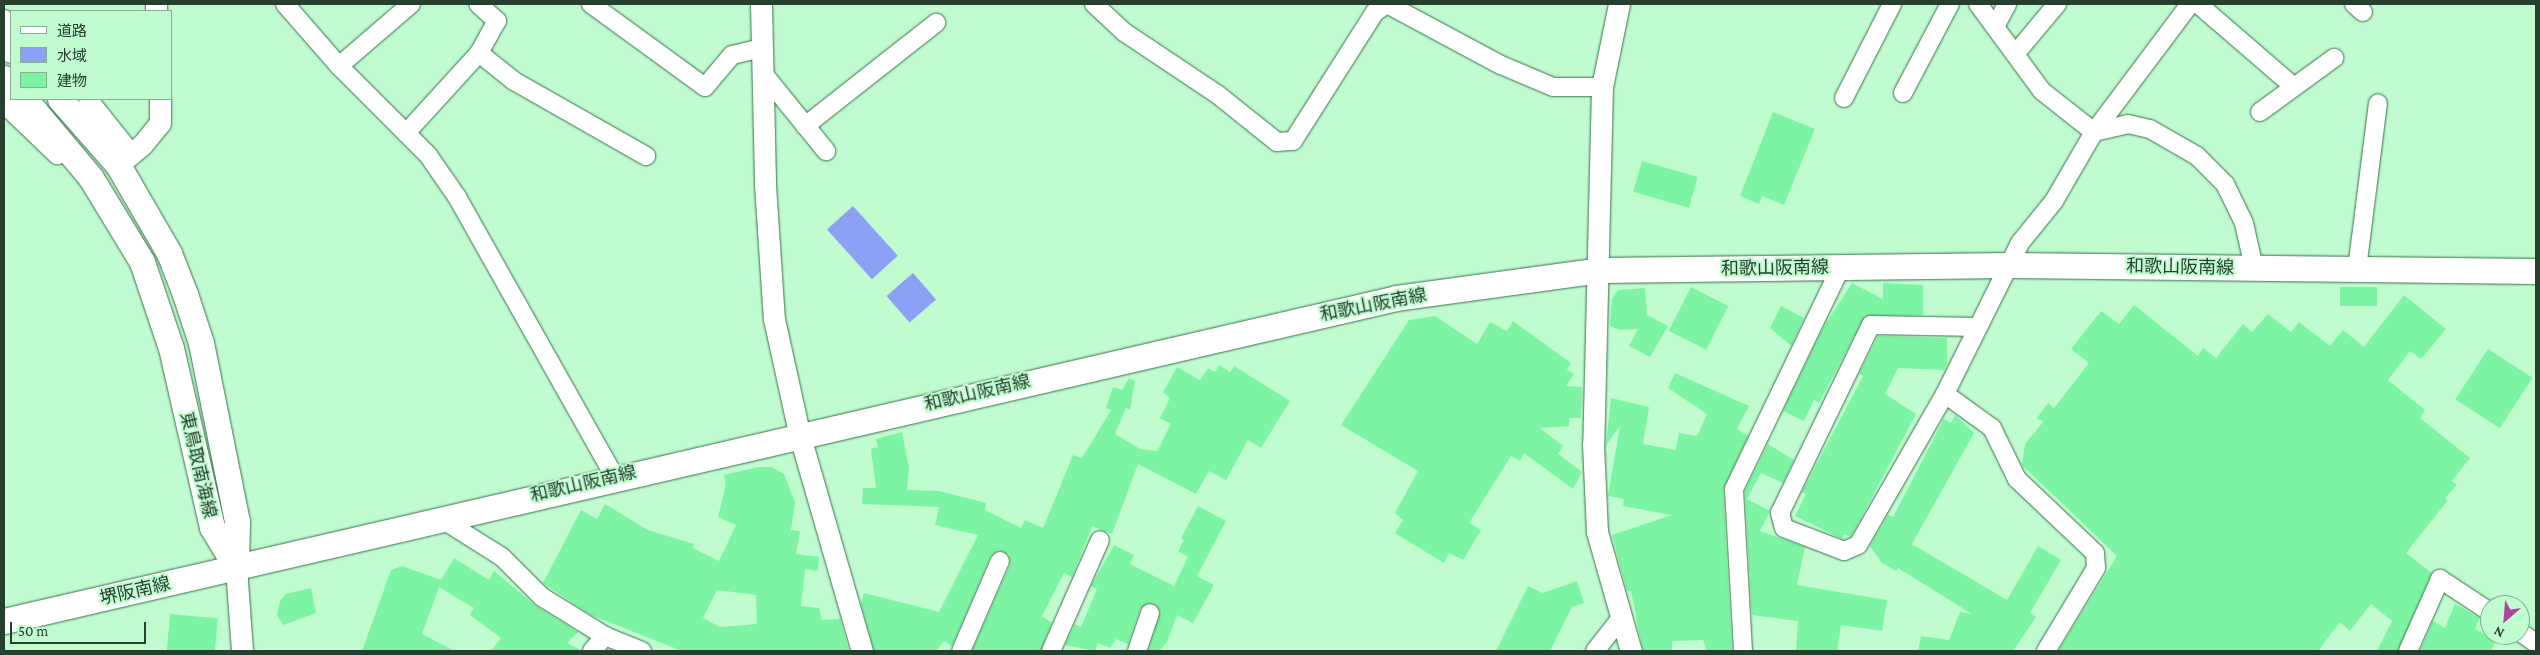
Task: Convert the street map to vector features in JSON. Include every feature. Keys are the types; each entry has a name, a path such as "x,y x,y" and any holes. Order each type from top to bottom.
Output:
{"main road":[{"name":"東鳥取南海線","path":"26,100 91,178 142,262 156,301 212,528 236,567"},
{"name":"東鳥取南海線","path":"61,100 125,159 169,253 201,343 237,522 236,567"},
{"name":"和歌山阪南線","path":"236,567 799,433 1396,298 1600,270 2010,265 2536,271"},
{"name":"堺阪南線","path":"4,621 236,567"}],"street":[{"path":"285,4 339,66 428,155 457,197 615,477"},
{"path":"339,66 411,4"},
{"path":"406,132 479,53 497,21 478,4"},
{"path":"591,4 705,87 732,55 762,48"},
{"path":"761,4 762,72 774,319 799,433 862,651"},
{"path":"1094,4 1124,32 1217,94 1277,142 1293,142 1376,12 1387,4 1416,10 1501,65 1553,87 1602,88"},
{"path":"1844,98 1892,4"},
{"path":"1903,93 1950,4"},
{"path":"1978,4 1996,25 2042,91 2094,132"},
{"path":"1996,25 2007,4"},
{"path":"2016,54 2057,4"},
{"path":"1978,327 1871,325 1780,513 1784,528 1844,550 1858,545 1945,394 2010,265 2094,132 2190,4"},
{"path":"2198,4 2294,87"},
{"path":"1619,7 1602,88 1600,270 1593,444 1597,532 1620,618 1631,651"},
{"path":"805,126 936,23"},
{"path":"479,53 514,81 646,156"},
{"path":"2260,112 2334,58"},
{"path":"762,72 826,152"},
{"path":"89,100 125,159 160,123 160,100"},
{"path":"2357,269 2378,103"},
{"path":"4,104 113,216"},
{"path":"2094,132 2128,124 2150,128 2198,156 2225,184 2244,223 2254,268"},
{"path":"1743,651 1734,489 1841,267"},
{"path":"1945,394 1992,428 2017,479 2095,553 2096,568 2046,651"},
{"path":"440,518 502,558 542,597 605,636 642,651"},
{"path":"1051,651 1100,540"},
{"path":"961,651 1000,561"},
{"path":"236,567 242,651"},
{"path":"2408,651 2440,579 2480,605"},
{"path":"1137,651 1150,613"},
{"path":"1595,651 1620,618"},
{"path":"592,651 605,636"}],"water":[{"path":"853,206 898,256 872,279 827,229"},
{"path":"913,273 936,299 910,322 887,296"}],"building":[{"path":"1773,112 1815,129 1784,205 1762,196 1759,204 1740,196"},
{"path":"1642,161 1698,177 1689,208 1633,192"},
{"path":"1852,283 1883,299 1883,283 1923,285 1923,315 1865,316 1819,403 1814,400 1804,421 1783,411 1823,328"},
{"path":"1691,287 1728,306 1706,350 1669,331"},
{"path":"2340,287 2377,287 2377,306 2340,306"},
{"path":"1645,288 1647,315 1668,326 1650,357 1629,346 1638,329 1620,330 1610,326 1612,299 1618,290"},
{"path":"2404,295 2446,329 2421,359 2410,351 2388,380 2425,410 2420,418 2470,458 2452,481 2457,485 2445,498 2448,500 2406,553 2432,573 2398,651 2377,651 2392,621 2371,604 2350,631 2340,622 2318,651 2058,651 2117,556 2022,465 2025,444 2043,422 2037,418 2048,403 2054,408 2089,363 2071,349 2101,311 2119,324 2134,305 2198,356 2203,348 2216,358 2243,324 2252,332 2268,314 2291,332 2299,322 2330,346 2343,330 2364,347"},
{"path":"1781,306 1804,318 1791,346 1770,328"},
{"path":"1435,316 1477,344 1490,322 1507,331 1513,321 1571,363 1567,370 1574,374 1566,386 1582,387 1581,418 1569,418 1569,426 1540,428 1563,446 1558,454 1582,472 1573,489 1524,453 1520,461 1511,456 1469,523 1481,530 1463,560 1449,553 1444,563 1395,533 1403,520 1395,513 1418,471 1341,425 1409,320"},
{"path":"1878,336 1947,338 1947,364 1944,370 1898,368 1885,394 1916,414 1851,537 1844,534 1842,539 1795,516 1806,494 1802,492 1863,376 1859,374"},
{"path":"2488,349 2532,378 2500,428 2455,399"},
{"path":"1219,365 1230,372 1234,366 1290,401 1261,448 1248,440 1226,480 1209,471 1196,494 1138,464 1112,534 1092,526 1072,577 1064,573 1042,616 1052,623 1041,651 972,651 1010,565 1009,555 999,550 990,557 952,646 944,641 936,651 874,651 861,603 864,593 939,612 978,535 935,525 939,507 862,504 863,488 876,488 871,449 878,447 876,439 902,432 909,468 907,490 939,491 986,503 985,510 1021,528 1025,520 1043,528 1073,455 1082,458 1111,410 1106,408 1113,387 1122,390 1129,378 1135,381 1130,410 1126,408 1115,434 1140,449 1157,451 1171,424 1160,418 1170,398 1163,392 1177,367 1200,380 1208,368 1215,372"},
{"path":"1675,373 1749,406 1737,429 1748,436 1723,490 1732,651 1707,651 1703,640 1672,641 1672,651 1643,651 1631,591 1627,591 1612,535 1672,515 1623,506 1624,499 1608,496 1620,426 1606,445 1611,398 1649,407 1643,444 1676,450 1679,433 1697,436 1707,414 1668,388"},
{"path":"1955,415 1974,433 1912,544 2007,600 2038,546 2061,560 2030,613 2036,617 2013,651 1918,651 1921,636 1949,640 1960,612 1972,614 1898,568 1896,571 1882,563 1870,546 1888,515 1893,517 1944,419 1951,423"},
{"path":"1768,444 1794,460 1783,483 1761,473 1747,499 1770,511 1760,531 1805,547 1797,585 1887,600 1882,631 1841,625 1837,651 1796,651 1798,621 1752,615 1745,491"},
{"path":"758,467 771,467 784,474 795,502 791,530 800,531 796,554 819,557 818,571 805,569 801,606 819,608 822,620 840,619 849,651 682,651 591,615 543,583 581,510 597,519 605,504 648,530 694,544 693,548 719,561 736,525 718,517 726,485 724,475","holes":["717,590 756,595 757,624 720,627 703,618"]},
{"path":"1198,506 1226,521 1197,576 1214,585 1193,623 1177,615 1167,642 1159,651 1148,651 1160,611 1148,603 1140,609 1128,644 1116,639 1110,648 1098,643 1095,651 1065,645 1075,624 1081,627 1097,589 1091,586 1114,545 1134,555 1130,564 1174,586 1188,557 1178,551 1184,540 1181,538"},
{"path":"454,558 489,580 494,571 536,606 578,632 567,643 582,651 491,651 501,638 470,615 474,608 439,587 422,634 455,651 362,651 391,570 402,566 441,580"},
{"path":"1577,581 1584,603 1572,607 1550,651 1496,651 1528,586 1543,593"},
{"path":"311,588 316,613 283,625 277,615 280,601 286,594"},
{"path":"2455,604 2480,618 2475,629 2480,632 2480,645 2494,645 2491,651 2420,651 2433,621 2445,628"},
{"path":"170,614 218,618 215,651 167,651"}]}
